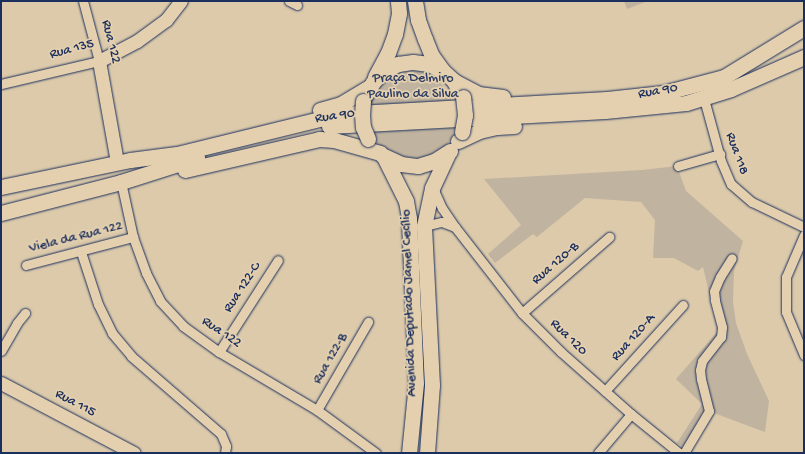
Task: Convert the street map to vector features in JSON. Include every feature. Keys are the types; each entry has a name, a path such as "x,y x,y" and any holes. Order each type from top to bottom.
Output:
{"main road":[{"path":"382,155 368,139 363,127 362,114 368,90 388,53 395,34 399,13 398,1"},
{"path":"415,1 418,20 432,56 443,71 454,81 478,94 494,97 626,91 696,83"},
{"name":"Rua 90","path":"1,187 124,161 176,154 306,121 331,117 372,112 607,99 663,93 724,76 804,28"},
{"name":"Rua 90","path":"1,213 121,182 154,171 308,129 328,126 597,111 686,103 704,99 731,89 804,57"},
{"path":"124,161 341,104 368,90 384,71 398,64 413,62 429,64 443,71"},
{"path":"154,171 186,170 318,140 334,140 382,155 401,164 418,166 434,161 448,153 460,136 465,115 463,97 454,81"},
{"path":"460,136 497,127 608,121 686,103"},
{"name":"Avenida Deputado Jamel Cecílio","path":"427,453 432,385 424,226 432,188 448,153"},
{"name":"Avenida Deputado Jamel Cecílio","path":"382,155 406,201 409,218 416,383 409,453"}],"street":[{"name":"Rua 122","path":"84,1 124,161"},
{"name":"Rua 135","path":"1,84 99,61 137,41 166,20 181,1"},
{"name":"Rua 118","path":"704,99 720,154 731,184 752,202 804,227"},
{"path":"678,166 720,154"},
{"name":"Rua 122","path":"121,182 132,237 146,273 160,301 183,326 219,352 318,410 376,453"},
{"name":"Rua 120","path":"432,188 442,208 455,227 522,313 561,352 631,414 679,453"},
{"path":"424,226 442,222 455,227"},
{"path":"804,235 786,277 786,312 804,355"},
{"name":"Viela da Rua 122","path":"26,265 81,252 132,237"},
{"name":"Rua 120-B","path":"522,313 609,237"},
{"path":"81,252 98,304 112,333 131,356 221,434 225,440 226,452"},
{"path":"684,453 707,415 708,406 700,379 700,370 702,361 721,337 722,326 714,291 720,277 732,258"},
{"name":"Rua 122-C","path":"219,352 278,260"},
{"name":"Rua 120-A","path":"605,391 683,305"},
{"path":"1,351 17,323 25,313"},
{"name":"Rua 122-B","path":"318,410 368,322"},
{"name":"Rua 115","path":"1,383 134,453"},
{"path":"598,453 631,414"}],"green space":[{"path":"624,1 648,1 627,9"},
{"name":"Praça Delmiro Paulino da Silva","path":"413,70 425,72 436,78 448,92 452,102 368,105 372,94 383,82 397,73"},
{"name":"Praça Delmiro Paulino da Silva","path":"455,128 452,138 443,151 411,161 388,154 377,144 370,131"},
{"path":"677,166 686,191 743,241 734,271 733,302 736,323 747,354 769,401 765,432 714,413 689,451 677,443 702,404 676,379 718,331 703,267 698,271 674,258 653,258 655,220 641,202 585,198 537,237 533,234 495,263 488,254 521,225 484,179 642,170"}]}
